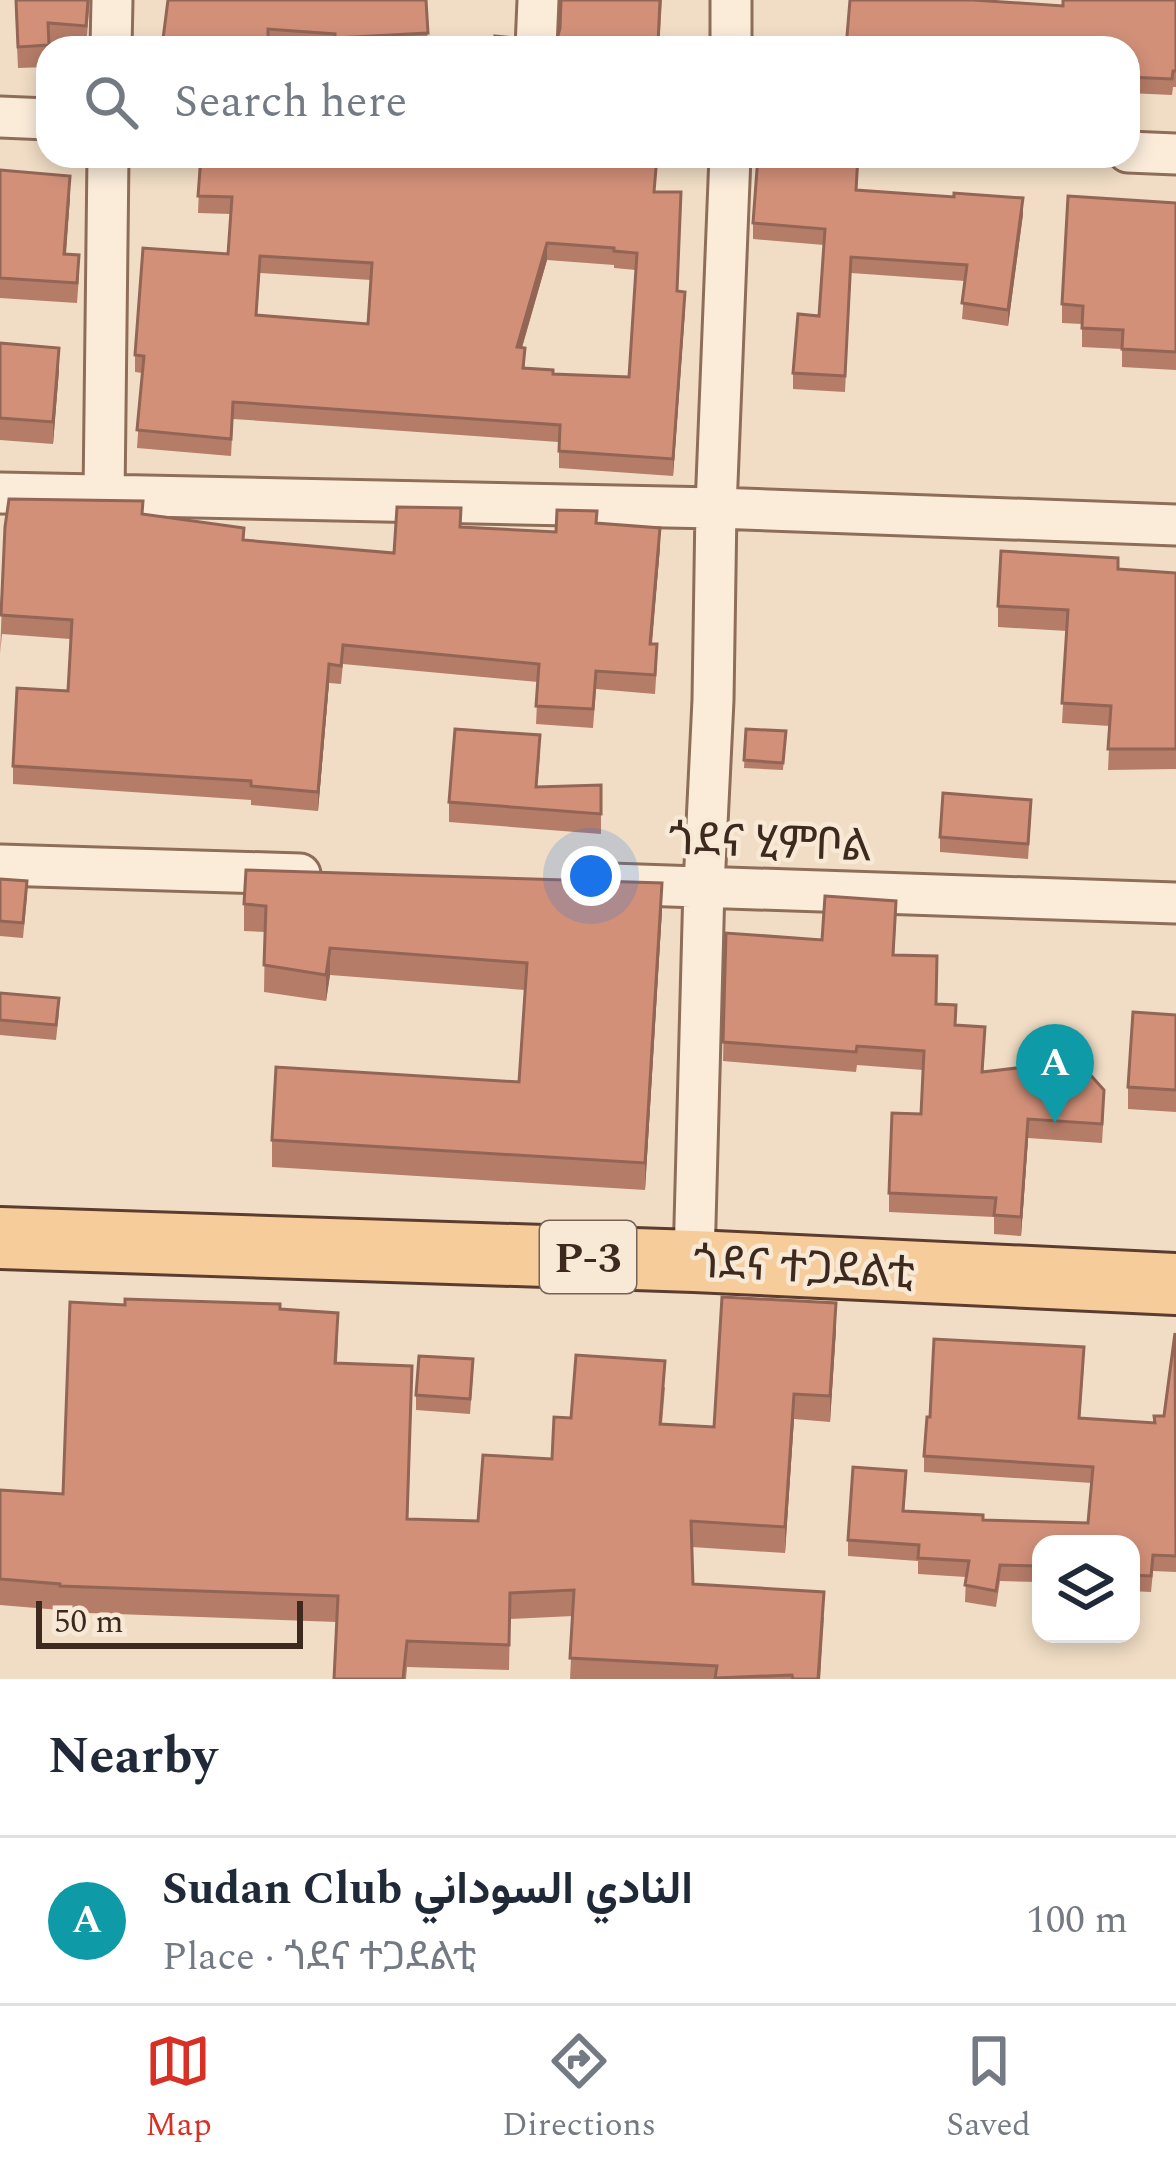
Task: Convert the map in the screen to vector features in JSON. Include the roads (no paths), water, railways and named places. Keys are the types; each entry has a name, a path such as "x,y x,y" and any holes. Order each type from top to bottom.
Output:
{"main road":[{"name":"ጎደና ተጋደልቲ","path":"0,1238 694,1261 1176,1284"}],"street":[{"path":"110,36 112,0"},
{"path":"536,36 538,0"},
{"path":"731,0 731,36"},
{"path":"0,117 36,118"},
{"path":"1140,152 1176,154"},
{"path":"104,497 108,168"},
{"path":"694,1261 730,168"},
{"path":"0,493 716,508 1176,525"},
{"path":"0,865 328,875"},
{"name":"ጎደና ሂምቦል","path":"586,883 1176,903"}],"place":[{"name":"Sudan Club النادي السوداني","path":"1055,1123"}]}
